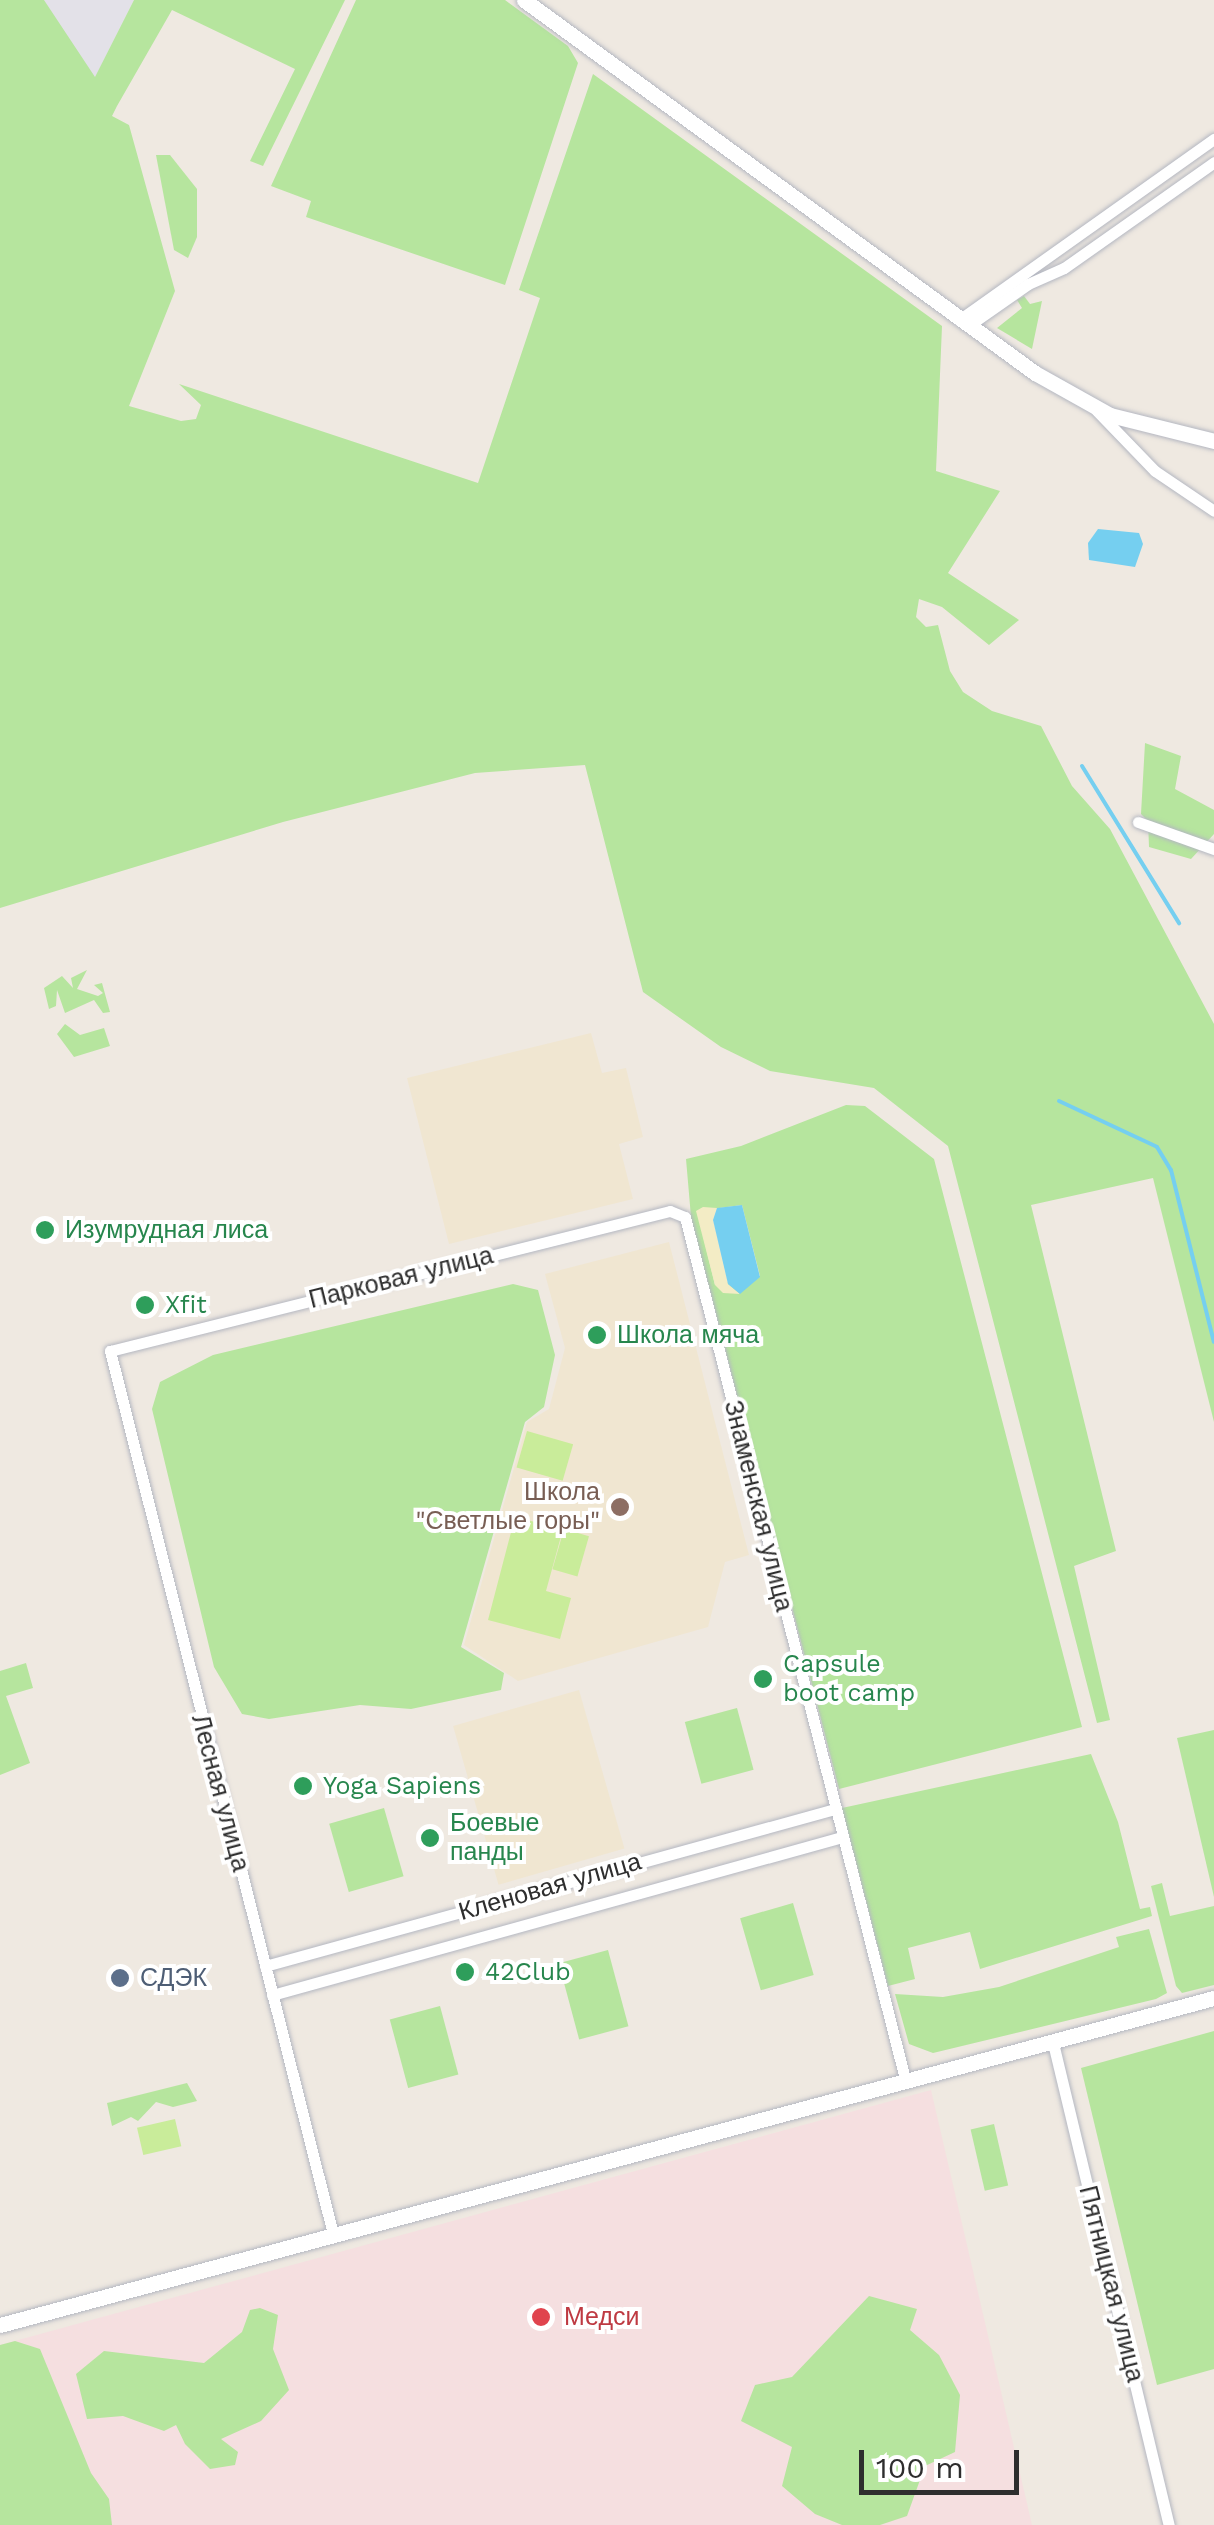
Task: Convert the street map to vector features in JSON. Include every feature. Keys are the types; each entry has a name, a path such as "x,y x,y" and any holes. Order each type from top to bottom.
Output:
{"street":[{"path":"524,0 964,323 1094,408 1154,470 1214,511"},
{"path":"964,323 1214,139"},
{"path":"964,323 1064,268 1214,162"},
{"path":"1094,408 1214,441"},
{"path":"1138,822 1214,849"},
{"name":"Парковая улица","path":"110,1351 670,1211 687,1222"},
{"name":"Знаменская улица","path":"687,1222 904,2079"},
{"name":"Лесная улица","path":"110,1351 333,2234"},
{"name":"Кленовая улица","path":"265,1966 836,1809"},
{"name":"Кленовая улица","path":"272,1994 842,1837"},
{"path":"0,2325 1214,1998"},
{"name":"Пятницкая улица","path":"1053,2042 1170,2525"}],"shaded area":[{"path":"44,0 134,0 95,78 62,34"},
{"path":"591,1033 602,1073 626,1068 643,1137 619,1144 633,1199 449,1244 407,1078"},
{"name":"Школа \"Светлые горы\"","path":"669,1242 749,1555 725,1562 708,1627 518,1681 464,1645 527,1422 549,1409 565,1348 545,1274"},
{"path":"579,1690 624,1849 499,1885 453,1726"},
{"name":"Медси","path":"931,2090 1032,2525 0,2525 0,2345"}],"green space":[{"path":"0,0 44,0 95,77 134,0 345,0 263,166 250,161 295,69 172,10 117,106 112,116 129,125 175,291 129,406 181,421 196,419 201,405 179,384 478,483 540,298 519,290 593,74 942,326 936,471 1000,491 948,573 1019,620 989,645 942,607 919,599 916,617 926,627 938,625 950,671 963,692 992,711 1041,726 1072,786 1110,829 1214,1024 1214,1422 1153,1178 1031,1205 1116,1551 1074,1566 1110,1720 1097,1723 948,1146 874,1088 770,1071 721,1047 643,992 585,765 475,773 283,822 0,908"},
{"path":"356,0 505,0 568,46 578,63 505,285 306,217 311,201 271,186"},
{"path":"156,155 170,155 197,189 197,237 188,258 174,250"},
{"path":"1024,296 1030,304 1042,301 1032,349 997,328 1022,308 1017,300"},
{"path":"1145,743 1181,756 1175,789 1214,810 1214,834 1191,859 1149,847 1148,821 1141,814"},
{"path":"87,970 77,989 98,996 103,993 94,985 102,983 110,1012 103,1013 94,1000 65,1013 57,990 56,1006 49,1009 44,988 62,976 73,988 71,978"},
{"path":"65,1024 80,1035 104,1028 110,1046 74,1057 57,1034"},
{"path":"846,1105 865,1106 934,1159 1082,1727 839,1789 691,1217 686,1159 741,1146","holes":["742,1205 760,1276 715,1285 697,1211"]},
{"path":"513,1284 538,1290 555,1355 544,1407 525,1422 461,1647 504,1673 501,1690 411,1709 360,1705 269,1719 242,1714 214,1667 152,1409 160,1382 213,1355"},
{"path":"527,1431 573,1444 563,1481 517,1468"},
{"path":"515,1517 563,1529 546,1591 571,1598 560,1639 488,1620"},
{"path":"564,1529 589,1536 577,1577 552,1569"},
{"path":"26,1663 33,1688 6,1696 30,1763 0,1775 0,1671"},
{"path":"737,1708 754,1770 701,1784 685,1722"},
{"path":"1214,1730 1214,1897 1177,1738"},
{"path":"1091,1754 1118,1822 1140,1909 1150,1907 1152,1916 980,1969 970,1932 908,1948 915,1979 888,1986 842,1808"},
{"path":"384,1808 404,1876 349,1892 329,1824"},
{"path":"1162,1883 1170,1916 1214,1906 1214,1985 1182,1993 1176,1986 1151,1886"},
{"path":"793,1903 814,1975 761,1990 740,1918"},
{"path":"1149,1929 1167,1993 1156,1999 933,2053 909,2044 895,1994 943,1997 999,1987 1119,1947 1116,1937"},
{"path":"608,1950 628,2026 579,2040 559,1963"},
{"path":"440,2006 458,2075 408,2088 390,2019"},
{"path":"1214,2031 1214,2369 1157,2385 1081,2068"},
{"path":"187,2083 197,2101 173,2107 156,2102 138,2121 131,2117 112,2126 107,2103"},
{"path":"175,2119 181,2146 143,2155 137,2128"},
{"path":"994,2124 1008,2185 985,2191 971,2129"},
{"path":"869,2296 917,2309 910,2330 939,2355 960,2395 955,2452 925,2466 907,2516 880,2525 842,2525 815,2514 782,2486 792,2447 741,2421 755,2385 792,2377"},
{"path":"260,2308 278,2315 273,2349 289,2390 261,2421 221,2439 238,2452 235,2465 210,2469 185,2444 176,2425 164,2431 123,2416 87,2419 76,2374 104,2351 204,2363 242,2332 250,2310"},
{"path":"15,2341 40,2349 91,2473 109,2499 112,2525 0,2525 0,2345"}],"sand":[{"path":"717,1208 713,1220 728,1284 740,1294 723,1293 715,1285 696,1211"}],"water":[{"path":"1098,529 1139,533 1143,544 1135,567 1089,560 1088,543"},
{"path":"742,1205 760,1277 740,1294 728,1284 713,1220 717,1208"}],"waterway":[{"path":"1082,766 1179,923"},
{"path":"1059,1101 1157,1147 1171,1170 1214,1342"}],"place":[{"name":"Изумрудная лиса","path":"45,1230"},
{"name":"Xfit","path":"145,1305"},
{"name":"Школа мяча","path":"597,1335"},
{"name":"Школа \"Светлые горы\"","path":"620,1507"},
{"name":"Capsule boot camp","path":"763,1679"},
{"name":"Yoga Sapiens","path":"303,1786"},
{"name":"Боевые панды","path":"430,1838"},
{"name":"42Club","path":"465,1972"},
{"name":"СДЭК","path":"120,1978"},
{"name":"Медси","path":"541,2317"}]}
